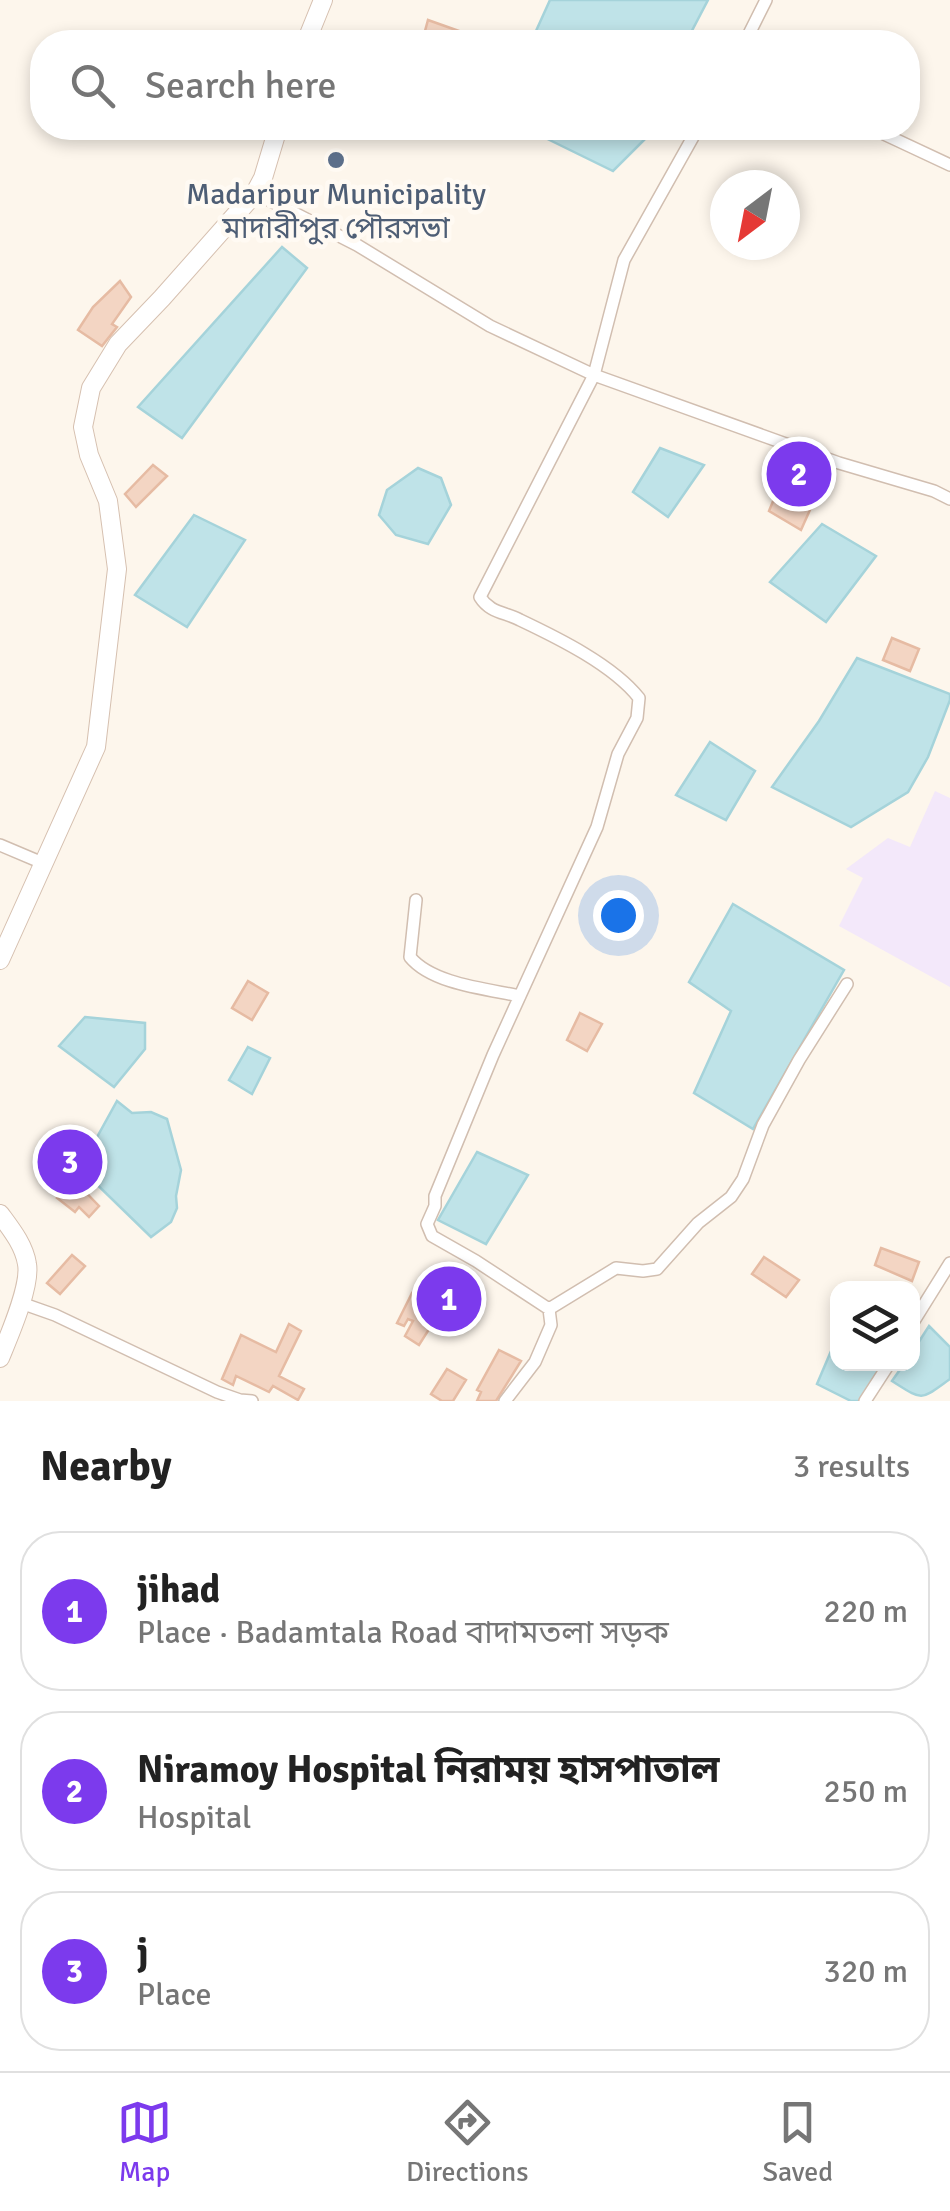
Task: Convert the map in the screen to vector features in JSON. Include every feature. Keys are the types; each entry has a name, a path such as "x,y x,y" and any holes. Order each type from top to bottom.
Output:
{"street":[{"path":"311,30 322,0"},
{"path":"751,30 766,0"},
{"path":"0,960 96,747 117,569 108,501 82,428 91,388 118,344 255,193 274,140"},
{"path":"549,1309 432,1236 426,1224 468,1114 598,827 618,754 637,718 639,698 626,682 518,618 487,608 480,597 594,375 624,260 691,140"},
{"path":"897,140 950,166"},
{"path":"255,193 357,244 490,326 594,375 950,499"},
{"path":"0,845 45,864"},
{"path":"416,900 410,957 419,968 457,982 520,996"},
{"path":"549,1309 616,1268 657,1269 698,1223 731,1197 781,1092 848,984"},
{"path":"0,1214 19,1240 28,1267 18,1318 0,1358"},
{"path":"920,1311 950,1263"},
{"path":"20,1303 217,1392 252,1401"},
{"path":"505,1401 535,1362 551,1325 549,1309"},
{"path":"865,1401 884,1371"}],"shaded area":[{"path":"935,791 950,798 950,987 839,926 863,878 846,869 888,838 910,847"}],"water":[{"path":"550,0 708,0 692,30 536,30"},
{"path":"550,140 644,140 613,171"},
{"path":"282,247 307,268 182,438 138,407"},
{"path":"660,448 704,465 668,517 633,492"},
{"path":"418,468 441,478 451,505 428,544 396,535 379,515 387,490"},
{"path":"194,515 245,540 187,627 135,595"},
{"path":"822,524 876,556 826,622 770,582"},
{"path":"857,658 950,694 950,700 928,757 908,792 851,827 772,787"},
{"path":"710,742 755,771 726,820 676,795"},
{"path":"733,904 844,970 753,1129 694,1093 731,1011 689,982"},
{"path":"85,1017 145,1023 145,1049 114,1087 59,1046"},
{"path":"248,1047 270,1058 252,1094 229,1080"},
{"path":"117,1101 132,1113 151,1112 167,1119 181,1170 177,1208 171,1222 151,1237 80,1168"},
{"path":"477,1152 528,1175 486,1244 438,1220"},
{"path":"929,1326 950,1347 950,1379 921,1396 892,1381 899,1371 920,1371 920,1340"},
{"path":"830,1353 830,1371 878,1371 860,1401 851,1401 817,1384"}],"building":[{"path":"428,20 456,30 425,30"},
{"path":"120,281 131,297 112,324 117,327 102,346 78,330 93,307"},
{"path":"153,465 167,476 136,507 125,494"},
{"path":"806,484 818,492 801,530 769,511 776,494 790,489 798,492"},
{"path":"892,638 919,649 910,671 883,660"},
{"path":"248,981 268,993 252,1020 232,1008"},
{"path":"580,1013 602,1024 587,1051 567,1040"},
{"path":"67,1173 99,1206 89,1217 79,1207 75,1212 57,1198 63,1192 55,1185"},
{"path":"881,1248 919,1262 912,1281 875,1265"},
{"path":"72,1255 85,1266 60,1294 47,1283"},
{"path":"764,1257 799,1280 786,1297 752,1274"},
{"path":"412,1293 421,1298 417,1305 433,1316 433,1323 419,1345 405,1336 413,1321 408,1319 404,1326 397,1323"},
{"path":"289,1324 301,1331 279,1376 304,1389 298,1400 273,1386 269,1392 236,1376 233,1385 222,1379 241,1335 276,1352"},
{"path":"499,1350 521,1361 496,1401 477,1401 481,1392 477,1390"},
{"path":"447,1369 466,1380 453,1401 442,1401 431,1394"}],"place":[{"name":"Madaripur Municipality মাদারীপুর পৌরসভা","path":"336,160"},
{"name":"Niramoy Hospital নিরাময় হাসপাতাল","path":"799,474"},
{"name":"j","path":"70,1162"},
{"name":"jihad","path":"449,1299"}]}
